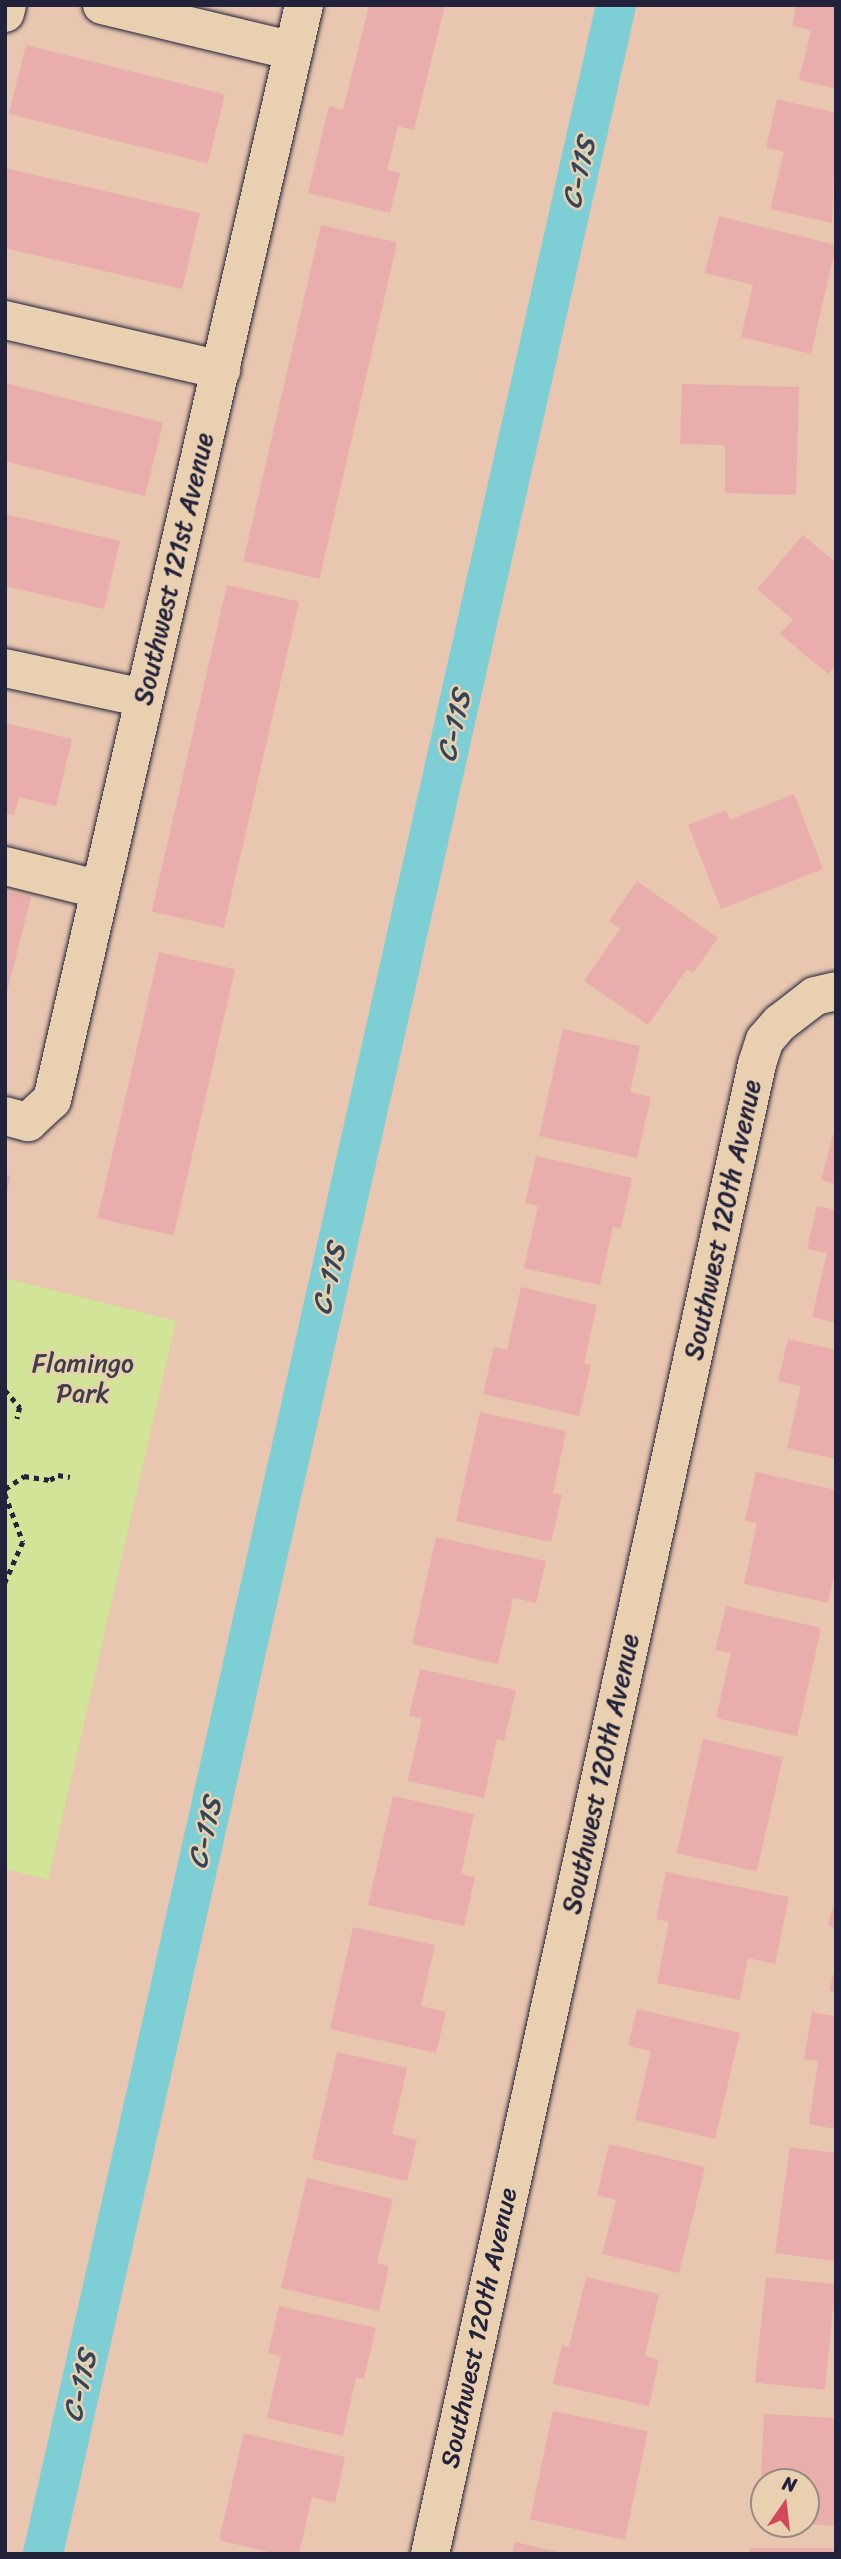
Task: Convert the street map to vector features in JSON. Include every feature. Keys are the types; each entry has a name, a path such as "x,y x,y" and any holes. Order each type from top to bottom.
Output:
{"street":[{"path":"5,13 7,5"},
{"path":"102,5 294,51"},
{"name":"Southwest 121st Avenue","path":"16,1119 52,1100 97,889 222,370 304,5"},
{"path":"5,320 222,370"},
{"path":"5,668 144,698"},
{"path":"5,866 97,889"},
{"name":"Southwest 120th Avenue","path":"429,2554 757,1064 765,1040 797,1007 836,991"}],"path":[{"path":"5,1390 20,1407 17,1419"},
{"path":"5,1583 23,1542 5,1491 24,1476 50,1480 58,1475 70,1478"}],"green space":[{"name":"Flamingo Park","path":"5,1278 176,1321 48,1880 5,1869"}],"building":[{"path":"369,5 445,5 414,130 398,126 387,170 400,173 390,213 308,193 329,106 343,110"},
{"path":"796,5 836,5 836,89 799,80 811,30 792,26"},
{"path":"26,45 225,95 208,163 9,114"},
{"path":"777,99 836,113 832,223 770,209 784,152 766,148"},
{"path":"5,168 200,213 182,289 5,248"},
{"path":"719,216 836,245 811,354 741,337 753,285 705,273"},
{"path":"321,225 397,243 319,579 243,561"},
{"path":"5,383 163,422 145,496 5,461"},
{"path":"682,384 799,387 796,495 725,493 725,445 680,444"},
{"path":"5,514 120,541 104,609 5,586"},
{"path":"803,535 836,563 836,665 828,674 780,634 793,620 757,589"},
{"path":"227,585 299,602 224,928 152,911"},
{"path":"5,723 72,739 56,806 19,797 14,815 5,813"},
{"path":"794,794 823,869 721,909 688,825 726,810 730,820"},
{"path":"637,881 718,938 693,973 687,969 648,1025 584,981 620,929 609,921"},
{"path":"5,891 31,897 6,996 5,996"},
{"path":"159,952 235,970 174,1236 98,1218"},
{"path":"563,1029 640,1046 630,1092 651,1097 637,1158 539,1136"},
{"path":"834,1131 836,1132 836,1184 821,1180"},
{"path":"536,1156 632,1178 621,1228 613,1227 600,1285 524,1268 538,1206 525,1203"},
{"path":"5,1174 11,1176 6,1195 5,1195"},
{"path":"817,1206 836,1210 836,1323 812,1317 827,1253 807,1249"},
{"path":"521,1287 597,1305 584,1364 591,1365 579,1416 483,1394 494,1347 507,1350"},
{"path":"788,1339 836,1350 836,1459 787,1448 801,1386 778,1381"},
{"path":"480,1412 566,1431 553,1493 562,1495 551,1542 456,1521"},
{"path":"756,1472 836,1490 836,1566 828,1603 744,1584 757,1523 745,1521"},
{"path":"436,1537 546,1561 536,1603 513,1598 498,1664 412,1644"},
{"path":"726,1606 821,1628 797,1736 716,1718 731,1653 715,1650"},
{"path":"420,1669 516,1690 504,1741 497,1739 484,1798 408,1781 422,1718 409,1716"},
{"path":"703,1739 783,1757 757,1871 677,1853"},
{"path":"393,1796 474,1814 461,1874 475,1877 464,1926 368,1905"},
{"path":"666,1872 789,1897 775,1964 748,1958 740,2000 657,1983 669,1922 656,1919"},
{"path":"836,1897 836,1928 828,1926"},
{"path":"353,1927 435,1945 421,2006 446,2012 436,2053 330,2029"},
{"path":"836,1967 836,1992 829,1991"},
{"path":"637,2009 740,2033 715,2139 635,2120 651,2051 628,2046"},
{"path":"812,2012 836,2016 836,2129 809,2124 818,2061 804,2059"},
{"path":"337,2052 407,2068 392,2134 417,2140 407,2181 312,2159"},
{"path":"609,2144 705,2167 679,2273 602,2254 616,2200 597,2195"},
{"path":"790,2147 836,2153 836,2261 775,2253"},
{"path":"307,2178 393,2199 377,2263 389,2266 379,2311 281,2288"},
{"path":"586,2277 659,2294 645,2356 659,2360 649,2406 553,2384 562,2345 569,2347"},
{"path":"766,2277 836,2284 825,2390 755,2382"},
{"path":"279,2306 376,2328 364,2379 356,2377 343,2436 267,2418 281,2356 268,2353"},
{"path":"553,2411 648,2431 625,2540 530,2520"},
{"path":"764,2414 836,2418 836,2526 820,2525 820,2468 761,2468"},
{"path":"244,2433 345,2457 335,2503 312,2497 299,2554 276,2554 219,2540"},
{"path":"515,2542 563,2553 563,2554 512,2554"},
{"path":"750,2548 833,2548 833,2554 750,2554"}],"waterway":[{"name":"C-11S","path":"43,2554 616,5"}]}
